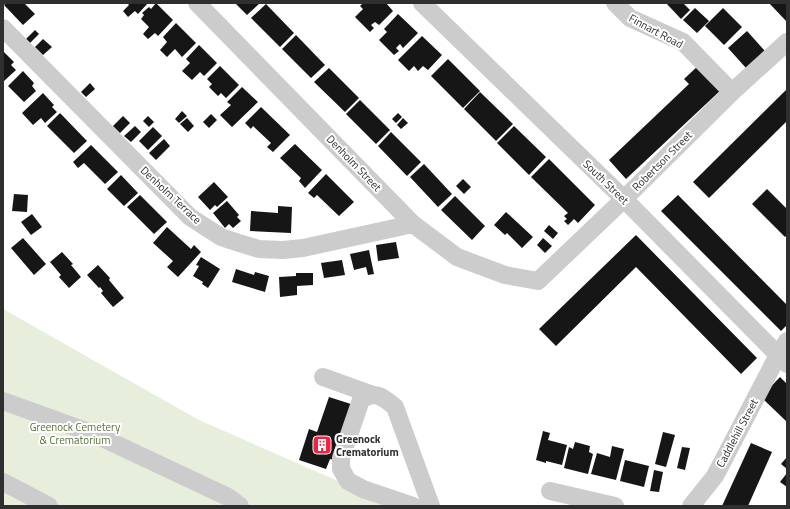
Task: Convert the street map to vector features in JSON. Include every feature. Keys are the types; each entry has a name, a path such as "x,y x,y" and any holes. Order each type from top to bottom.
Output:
{"street":[{"name":"Denholm Street","path":"197,3 413,224 457,257 505,275 538,281"},
{"name":"South Street","path":"422,3 784,354"},
{"name":"Finnart Road","path":"615,3 630,18 683,42 732,92"},
{"name":"Denholm Terrace","path":"3,28 190,217 221,237 259,249 283,250 303,248 413,224"},
{"name":"Robertson Street","path":"538,281 624,199 732,92 787,42"},
{"name":"Caddlehill Street","path":"691,506 715,476 784,354"},
{"path":"322,377 384,398 395,407 396,420 431,506"},
{"path":"373,395 367,396 361,400 340,458 340,469 348,481 363,489 413,506"},
{"path":"3,401 94,434 228,497 240,506"},
{"path":"3,482 49,506"},
{"path":"550,491 615,506"}],"green space":[{"name":"Greenock Cemetery & Crematorium","path":"3,309 199,420 395,506 3,506"}],"building":[{"path":"6,3 24,3 35,14 23,25 4,5"},
{"path":"127,3 148,3 138,14 135,11 128,17 123,11 129,5"},
{"path":"156,3 173,20 158,36 155,33 148,39 143,34 149,27 141,19 144,15 142,13 149,7 151,9"},
{"path":"235,3 260,3 247,15"},
{"path":"363,3 386,3 393,11 379,25 375,22 371,25 374,28 370,32 355,17 363,9 360,6"},
{"path":"666,3 683,3 690,10 681,19"},
{"path":"769,3 787,3 787,22"},
{"path":"266,4 294,33 280,47 251,18"},
{"path":"695,8 709,21 697,33 683,20"},
{"path":"723,8 742,27 724,45 705,26"},
{"path":"398,14 418,33 403,48 400,44 396,48 399,51 394,55 379,40 387,32 384,29"},
{"path":"176,23 196,43 182,57 175,49 167,57 160,50 167,42 163,37"},
{"path":"35,30 39,34 30,43 26,39"},
{"path":"747,31 765,51 746,68 728,48"},
{"path":"296,35 325,65 311,78 282,49"},
{"path":"422,36 442,55 428,70 423,66 418,71 414,66 409,71 398,60"},
{"path":"43,39 52,47 43,55 35,47"},
{"path":"199,45 217,63 204,76 200,72 192,80 182,71 190,63 186,59"},
{"path":"3,51 14,62 11,65 16,70 4,81 3,80"},
{"path":"448,59 480,91 463,108 431,76"},
{"path":"699,65 722,89 626,179 609,160 689,84 684,79"},
{"path":"220,66 239,85 226,98 221,93 218,96 209,87 212,84 207,79"},
{"path":"329,68 359,98 345,112 314,82"},
{"path":"23,71 34,83 32,86 36,91 24,102 8,86"},
{"path":"90,83 95,89 86,97 81,92"},
{"path":"242,87 258,102 232,127 220,115 231,105 227,102"},
{"path":"787,89 787,121 709,198 693,182"},
{"path":"480,92 513,124 496,141 464,109"},
{"path":"43,93 54,105 52,107 57,112 45,123 41,118 33,125 22,113"},
{"path":"360,100 390,130 376,144 346,114"},
{"path":"261,107 290,135 273,152 267,147 271,143 253,126 251,129 245,123"},
{"path":"182,111 187,116 179,123 175,119"},
{"path":"60,113 87,141 74,153 47,126"},
{"path":"398,113 402,117 396,123 392,119"},
{"path":"211,114 217,120 209,128 203,122"},
{"path":"123,116 130,123 120,133 113,126"},
{"path":"148,116 154,122 149,127 143,121"},
{"path":"187,118 194,126 188,132 180,124"},
{"path":"403,118 408,123 401,129 397,125"},
{"path":"135,126 141,132 131,142 124,136"},
{"path":"514,126 546,157 529,175 497,143"},
{"path":"153,127 162,136 148,150 139,141"},
{"path":"391,132 421,162 407,176 378,146"},
{"path":"164,139 170,146 156,160 149,153"},
{"path":"295,144 322,170 305,188 299,181 301,178 280,158"},
{"path":"91,145 118,172 105,184 84,163 78,168 73,162"},
{"path":"549,159 595,205 578,223 574,219 568,225 564,221 567,219 564,216 568,213 531,177"},
{"path":"424,164 452,194 438,207 410,177"},
{"path":"326,174 354,202 339,216 317,195 314,198 308,193"},
{"path":"121,175 138,193 124,206 107,189"},
{"path":"463,179 471,187 464,194 456,186"},
{"path":"214,182 228,197 217,207 215,205 210,210 198,197"},
{"path":"767,189 787,209 787,235 785,237 752,204"},
{"path":"14,194 28,195 27,212 12,211"},
{"path":"140,195 167,222 154,234 127,207"},
{"path":"678,195 787,305 787,325 781,331 661,211"},
{"path":"455,196 485,226 472,240 441,210"},
{"path":"227,201 239,215 237,217 241,221 233,228 229,224 225,228 213,213"},
{"path":"278,206 292,207 291,233 250,231 251,211 278,213"},
{"path":"506,212 533,237 522,248 507,233 505,235 494,225"},
{"path":"32,214 42,227 31,235 21,222"},
{"path":"549,225 558,233 553,239 544,231"},
{"path":"167,227 191,249 194,245 201,252 178,277 167,267 173,261 153,243"},
{"path":"636,235 757,358 741,374 636,267 556,346 539,329"},
{"path":"23,238 46,264 34,275 11,248"},
{"path":"543,238 552,246 545,253 537,245"},
{"path":"396,242 399,258 378,261 376,245"},
{"path":"369,250 374,274 368,275 366,267 354,270 350,254"},
{"path":"62,252 73,264 71,265 81,277 69,288 59,277 61,275 50,262"},
{"path":"201,257 220,269 208,288 202,284 203,282 193,276 199,266 196,265"},
{"path":"342,260 345,275 324,278 321,263"},
{"path":"98,265 110,278 109,280 124,298 113,307 101,293 103,291 100,287 99,288 87,275"},
{"path":"236,269 254,275 255,272 269,276 265,292 232,282"},
{"path":"296,273 313,273 313,285 297,286 297,295 280,297 279,277 296,276"},
{"path":"780,377 787,384 787,422 761,397"},
{"name":"Greenock Crematorium","path":"329,397 354,405 335,460 330,459 326,469 299,460 309,429 317,432"},
{"path":"543,431 550,433 548,440 567,445 562,465 536,460"},
{"path":"663,432 675,435 666,467 655,464"},
{"path":"575,442 590,446 589,452 593,454 588,474 564,468 569,447 573,449"},
{"path":"751,443 772,452 748,506 722,506"},
{"path":"612,446 624,449 616,480 591,474 597,453 610,457"},
{"path":"682,447 690,448 685,470 677,468"},
{"path":"787,457 787,469 781,464"},
{"path":"625,460 649,466 644,487 620,481"},
{"path":"654,470 663,472 659,492 650,491"},
{"path":"787,473 787,487 780,482"}],"place":[{"name":"Greenock Crematorium","path":"322,445"}]}
